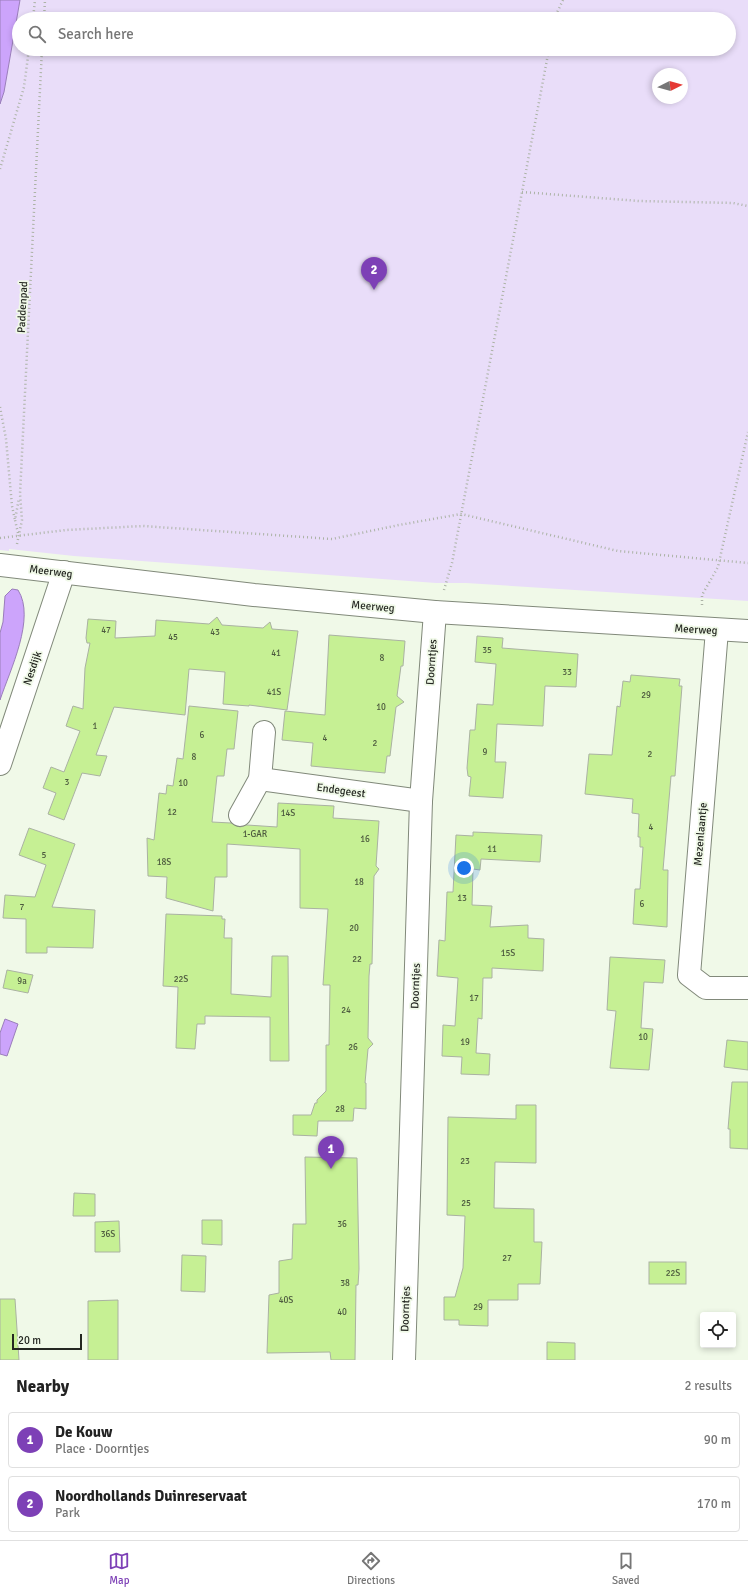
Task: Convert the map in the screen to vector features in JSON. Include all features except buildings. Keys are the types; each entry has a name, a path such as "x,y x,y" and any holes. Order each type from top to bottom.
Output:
{"street":[{"name":"Meerweg","path":"8,566 254,595 435,612 709,630 748,631"},
{"name":"Nesdijk","path":"0,764 64,572"},
{"name":"Doorntjes","path":"404,1360 421,801 435,612"},
{"name":"Mezenlaantje","path":"709,630 689,975 706,988 748,988"},
{"path":"240,815 260,779 264,732"},
{"name":"Endegeest","path":"260,779 421,801"}],"path":[{"path":"34,12 35,0"},
{"path":"44,12 45,0"},
{"path":"557,12 563,0"},
{"path":"0,169 24,87 28,56"},
{"name":"Paddenpad","path":"8,566 22,520 20,494 42,56"},
{"path":"435,612 447,585 547,56"},
{"path":"522,192 639,201 733,203 748,206"},
{"path":"0,408 6,439 12,506 18,535"},
{"path":"709,630 702,595 720,561 748,432"},
{"path":"15,520 20,494"},
{"path":"0,538 66,530 143,526 332,539 461,514 618,551 748,563"}],"shaded area":[{"path":"0,0 20,0 18,12 12,12 12,46 4,92 0,104"},
{"path":"16,0 748,0 748,601 466,583 436,583 74,556 9,549 9,551 0,550 0,74 12,18 12,56 736,56 736,12 13,12"},
{"path":"12,589 18,590 23,602 23,629 20,644 0,700 0,633 3,622 5,596"},
{"path":"5,1019 18,1024 7,1056 0,1054 0,1033"}],"place":[{"name":"Noordhollands Duinreservaat","path":"374,290"},
{"name":"De Kouw","path":"331,1169"}]}
